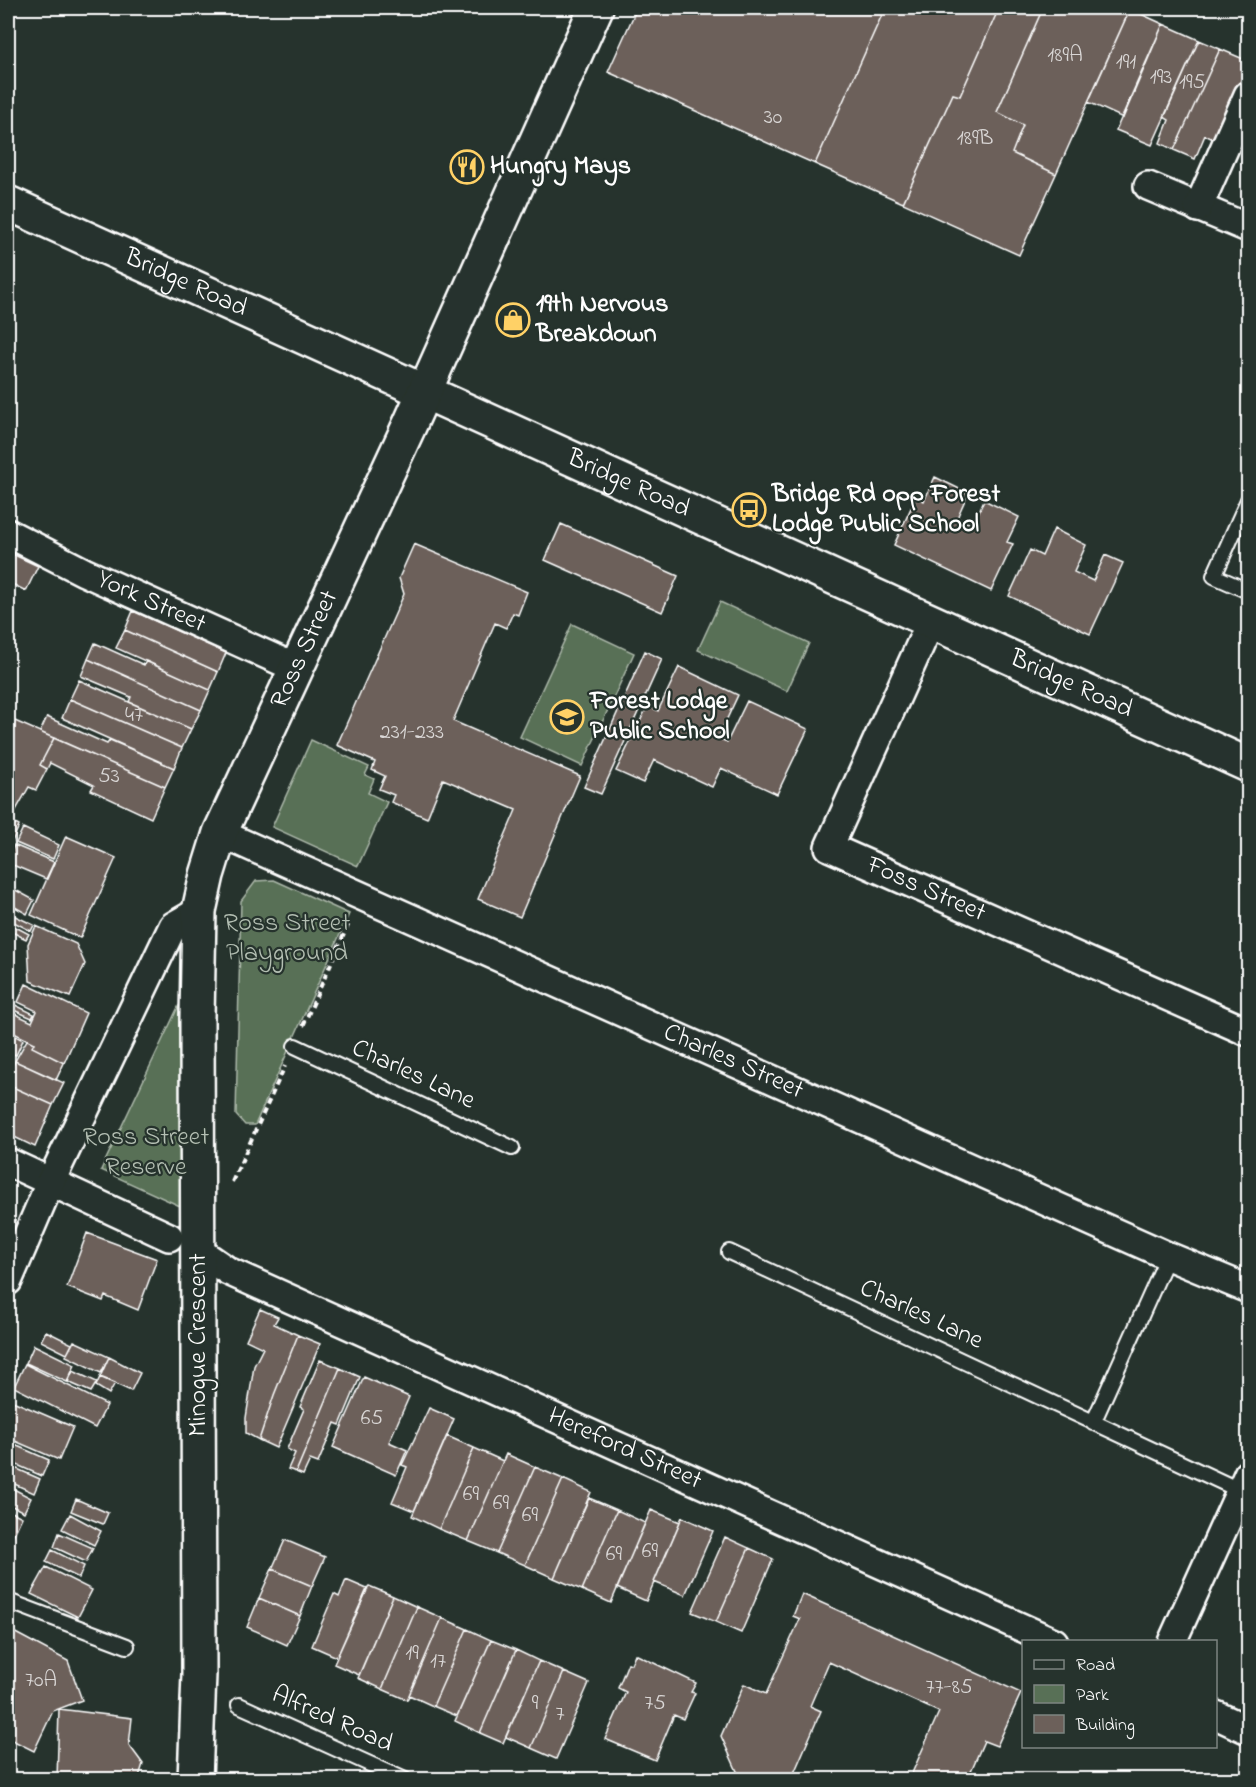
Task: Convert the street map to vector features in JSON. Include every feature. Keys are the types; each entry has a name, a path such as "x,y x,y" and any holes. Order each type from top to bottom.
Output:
{"main road":[{"name":"Ross Street","path":"199,911 220,833 425,392 596,8"},
{"name":"Bridge Road","path":"8,203 1248,765"},
{"name":"Minogue Crescent","path":"195,1779 199,1674 197,1018 199,911"}],"street":[{"path":"1198,208 1248,95"},
{"path":"1148,186 1248,228"},
{"name":"York Street","path":"8,533 84,572 296,668"},
{"name":"Foss Street","path":"931,621 829,847 1248,1032"},
{"name":"Charles Street","path":"220,833 1168,1256 1248,1288"},
{"path":"8,1281 50,1183 173,926 199,911"},
{"path":"8,1162 169,1237"},
{"name":"Hereford Street","path":"199,1251 228,1271 1052,1640"},
{"path":"1172,1640 1246,1482"},
{"path":"1217,1716 1248,1730"}],"lane":[{"path":"1248,500 1214,576 1248,591"},
{"name":"Charles Lane","path":"295,1046 512,1148"},
{"name":"Charles Lane","path":"729,1252 1093,1423 1246,1482"},
{"path":"1093,1423 1168,1256"},
{"path":"8,1601 127,1646"},
{"name":"Alfred Road","path":"239,1705 405,1779"}],"green space":[{"path":"720,602 809,643 787,691 698,650"},
{"path":"572,624 634,653 582,766 520,737"},
{"path":"311,740 369,767 365,775 374,779 368,793 387,802 358,866 272,827"},
{"name":"Ross Street Playground","path":"274,880 349,914 255,1125 245,1125 236,1115 241,901 256,881"},
{"name":"Ross Street Reserve","path":"179,1005 180,1206 101,1170"}],"building":[{"path":"637,8 885,8 815,164 608,72"},
{"path":"885,8 999,8 960,96 953,94 903,203 815,164"},
{"path":"999,8 1043,8 997,112 1023,125 1012,153 1056,174 1019,255 903,203 953,94 960,96"},
{"path":"1043,8 1130,9 1056,174 1012,153 1023,125 997,112"},
{"path":"1130,9 1163,24 1123,118 1088,102"},
{"path":"1163,24 1199,40 1152,145 1116,130"},
{"path":"1199,40 1220,49 1174,150 1160,143 1169,120 1164,117"},
{"path":"1220,49 1248,61 1248,74 1219,142 1205,135 1195,159 1174,150"},
{"path":"935,477 968,493 957,518 973,525 984,500 1019,517 1007,542 1013,544 991,591 894,545 916,497 924,501"},
{"path":"561,524 678,576 662,612 545,560"},
{"path":"1054,529 1086,545 1074,572 1093,581 1105,555 1123,563 1090,634 1009,596 1030,550 1042,556"},
{"path":"414,544 527,592 518,615 513,613 506,628 495,623 453,721 580,776 520,917 478,899 516,810 443,779 427,818 391,802 394,795 379,789 385,776 372,770 375,762 337,745 404,594 399,578"},
{"path":"8,552 38,566 26,591 8,582"},
{"path":"133,611 226,653 218,672 125,630"},
{"path":"125,630 218,672 210,690 116,648"},
{"path":"95,643 144,665 146,661 210,690 201,710 88,659"},
{"path":"645,651 662,659 601,794 584,787"},
{"path":"88,659 201,710 191,729 129,702 131,697 81,676"},
{"path":"679,667 738,695 718,738 727,742 747,701 808,729 777,794 721,768 712,787 654,760 643,783 616,771 648,705 658,711"},
{"path":"79,680 191,729 182,748 70,699"},
{"path":"70,699 182,748 174,768 62,718"},
{"path":"47,717 107,744 110,740 174,768 165,787 40,732"},
{"path":"8,718 54,738 40,765 47,769 36,790 29,787 16,810 8,807"},
{"path":"54,738 165,787 151,818 91,790 94,785 50,763 47,769 40,765"},
{"path":"8,820 19,826 11,844 8,842"},
{"path":"23,828 59,845 53,859 16,843"},
{"path":"66,836 116,858 80,938 31,915"},
{"path":"14,845 54,862 46,879 8,863"},
{"path":"8,886 34,900 27,914 8,903"},
{"path":"13,915 34,925 31,931 10,920"},
{"path":"10,924 29,934 26,939 8,930"},
{"path":"36,926 76,944 85,964 70,997 30,981 28,944"},
{"path":"26,984 86,1013 64,1063 32,1047 34,1043 8,1030 9,1011 32,1022 37,1011 18,1002"},
{"path":"11,1003 34,1014 32,1018 9,1008"},
{"path":"8,1032 23,1040 16,1055 8,1052"},
{"path":"27,1040 34,1043 32,1047 64,1063 56,1080 15,1061"},
{"path":"15,1061 64,1083 53,1105 8,1085 8,1077"},
{"path":"8,1085 53,1105 35,1147 8,1134"},
{"path":"87,1233 157,1259 138,1310 105,1296 103,1301 67,1287"},
{"path":"260,1309 278,1317 274,1324 298,1335 259,1440 246,1433 246,1418 254,1366 263,1348 246,1340"},
{"path":"46,1331 72,1344 67,1354 41,1341"},
{"path":"298,1335 320,1344 276,1448 259,1440"},
{"path":"74,1341 109,1357 101,1373 66,1356"},
{"path":"34,1345 75,1365 67,1382 26,1363"},
{"path":"109,1357 140,1373 131,1391 100,1377"},
{"path":"320,1360 340,1368 296,1472 288,1469 295,1453 287,1449 304,1409 300,1407"},
{"path":"25,1364 107,1405 95,1428 14,1387"},
{"path":"340,1368 360,1377 340,1425 335,1423 318,1463 310,1460 303,1475 296,1472"},
{"path":"73,1371 97,1382 91,1392 68,1382"},
{"path":"100,1377 115,1383 109,1394 96,1386"},
{"path":"364,1377 409,1397 389,1442 407,1450 396,1475 333,1447"},
{"path":"8,1399 73,1427 59,1460 8,1438"},
{"path":"429,1408 454,1419 414,1511 392,1502 407,1467 402,1465"},
{"path":"447,1436 474,1448 439,1529 412,1516"},
{"path":"8,1442 49,1460 42,1476 8,1461"},
{"path":"474,1448 503,1461 468,1541 439,1529"},
{"path":"506,1454 535,1467 497,1553 468,1541"},
{"path":"8,1465 40,1479 34,1493 8,1481"},
{"path":"535,1467 563,1479 525,1565 497,1553"},
{"path":"563,1479 591,1492 554,1578 525,1565"},
{"path":"8,1486 31,1498 24,1512 8,1504"},
{"path":"589,1498 617,1510 582,1590 554,1578"},
{"path":"76,1499 108,1513 103,1524 71,1511"},
{"path":"8,1510 22,1517 8,1547"},
{"path":"617,1510 645,1523 611,1603 582,1590"},
{"path":"651,1510 680,1522 646,1601 617,1588"},
{"path":"70,1514 101,1531 94,1545 62,1529"},
{"path":"682,1517 713,1531 685,1595 654,1582"},
{"path":"59,1533 93,1548 86,1562 54,1547"},
{"path":"725,1537 749,1548 716,1622 692,1612"},
{"path":"285,1540 325,1557 312,1586 272,1569"},
{"path":"749,1548 773,1559 741,1633 716,1622"},
{"path":"52,1550 84,1566 79,1578 46,1562"},
{"path":"46,1567 92,1590 78,1617 31,1594"},
{"path":"272,1569 312,1586 300,1616 259,1598"},
{"path":"346,1580 367,1589 337,1657 312,1646 334,1594 339,1597"},
{"path":"369,1586 393,1596 359,1675 334,1664"},
{"path":"802,1594 1021,1693 997,1746 984,1741 967,1780 909,1780 939,1712 829,1662 810,1706 821,1711 791,1780 741,1780 721,1736 744,1684 766,1694 800,1619 793,1616"},
{"path":"393,1596 417,1607 382,1689 358,1678"},
{"path":"259,1598 300,1616 287,1645 247,1627"},
{"path":"417,1607 442,1618 407,1700 382,1689"},
{"path":"442,1618 467,1629 433,1706 409,1695"},
{"path":"8,1629 68,1661 82,1700 53,1711 34,1751 8,1738"},
{"path":"467,1629 491,1640 457,1716 433,1706"},
{"path":"491,1640 516,1650 480,1733 455,1721"},
{"path":"516,1650 539,1661 503,1743 480,1733"},
{"path":"635,1654 696,1683 691,1692 695,1693 683,1719 674,1715 655,1760 605,1739 626,1692 618,1688 628,1663 631,1664"},
{"path":"539,1661 564,1672 531,1748 506,1737"},
{"path":"564,1672 589,1683 556,1759 531,1748"},
{"path":"59,1709 132,1718 129,1745 143,1764 138,1780 57,1780"}],"place":[{"name":"Hungry Mays","path":"467,167"},
{"name":"19th Nervous Breakdown","path":"513,320"},
{"name":"Bridge Rd opp Forest Lodge Public School","path":"749,510"},
{"name":"Forest Lodge Public School","path":"567,717"}]}
